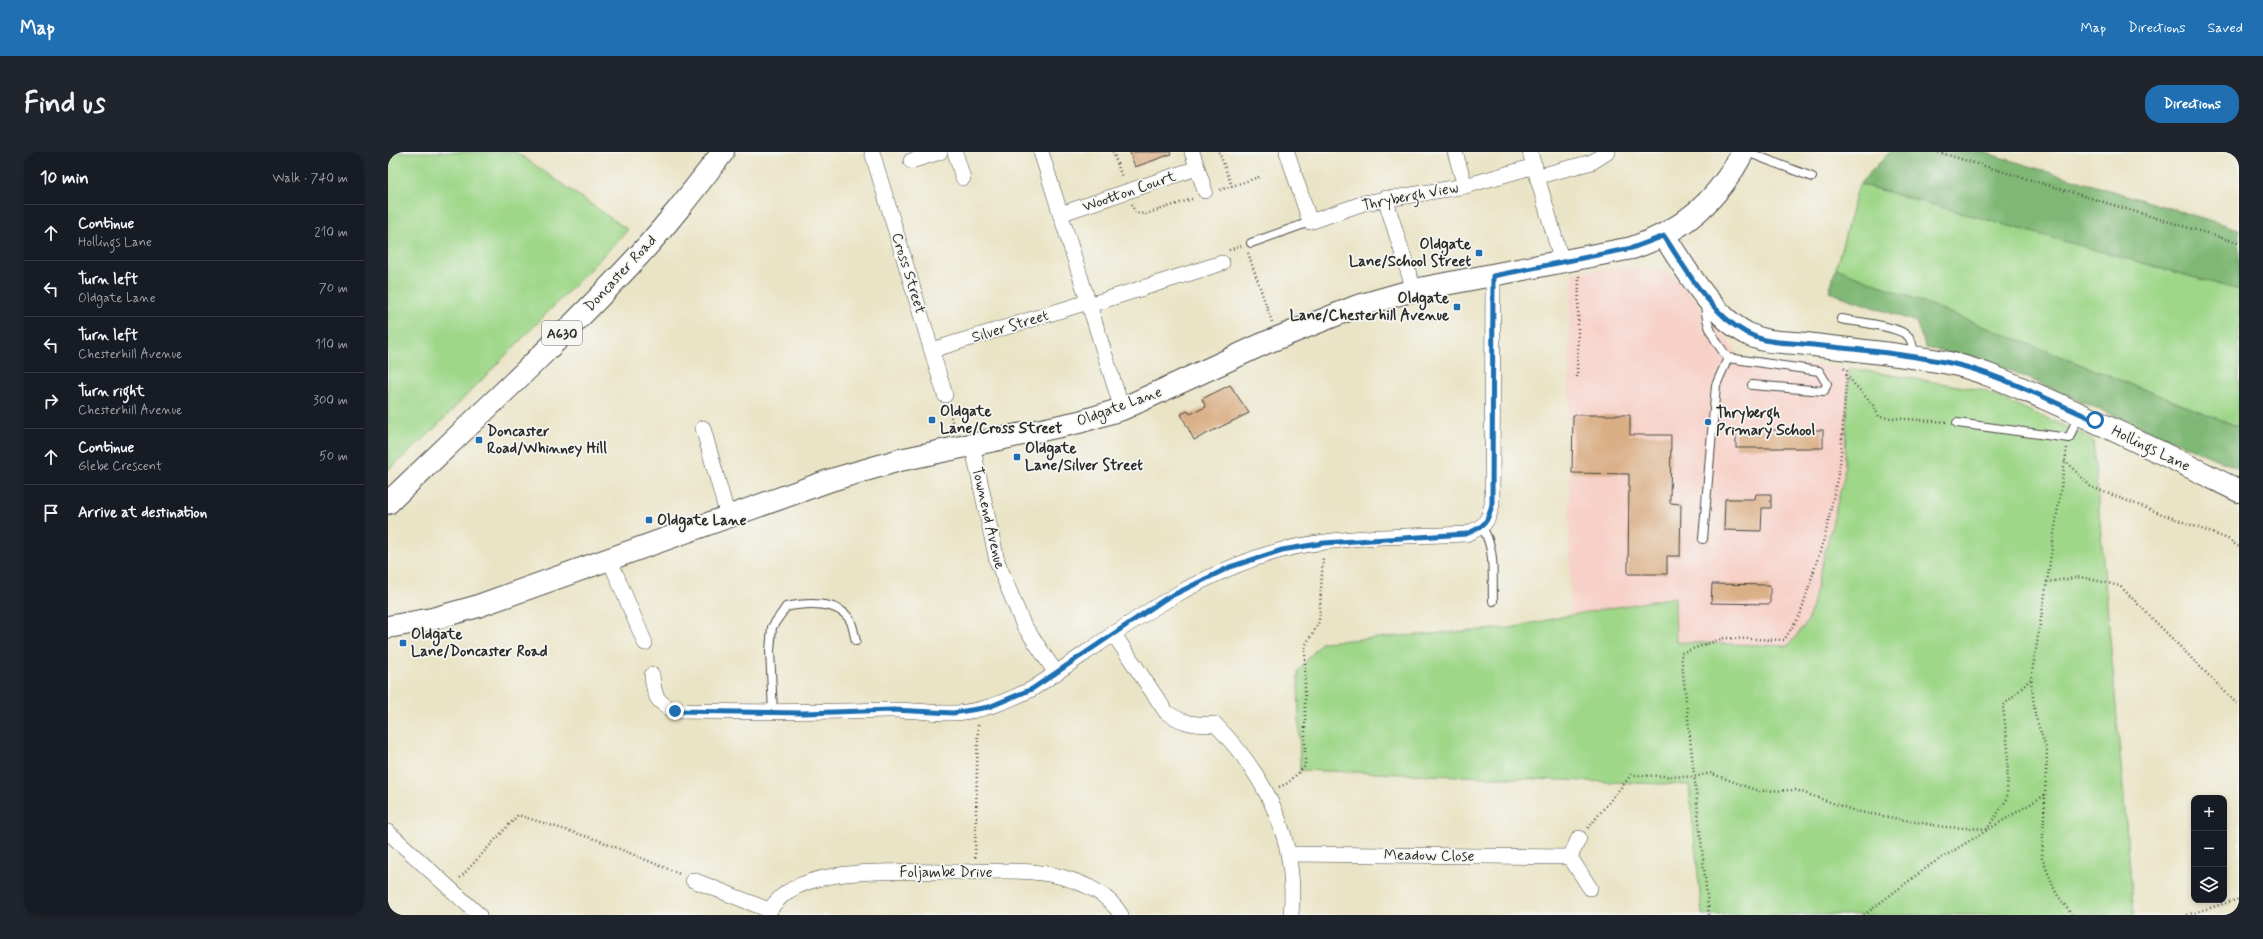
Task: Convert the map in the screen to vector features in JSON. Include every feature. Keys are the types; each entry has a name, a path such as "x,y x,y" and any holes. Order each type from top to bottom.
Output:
{"street":[{"name":"Doncaster Road","path":"388,503 488,408 629,266 685,202 723,152"},
{"name":"Cross Street","path":"872,152 945,395"},
{"path":"911,161 940,152"},
{"path":"955,152 963,178"},
{"path":"1041,152 1122,409"},
{"path":"1192,152 1205,191"},
{"path":"1287,152 1310,222"},
{"path":"1455,152 1465,186"},
{"name":"Thrybergh View","path":"1310,222 1385,198 1465,186 1534,165 1592,162 1608,152"},
{"name":"Oldgate Lane","path":"388,628 432,619 475,607 831,480 900,460 1079,422 1122,409 1277,338 1358,306 1414,290 1493,276 1570,267 1632,248 1664,236 1708,203 1722,186 1743,152"},
{"path":"1534,165 1570,267"},
{"name":"Wootton Court","path":"1060,214 1197,168"},
{"path":"1385,198 1414,290"},
{"name":"Hollings Lane","path":"1664,236 1705,294 1723,316 1744,332 1763,341 1802,344 1914,358 1949,363 1983,372 2079,413 2239,491"},
{"path":"1089,303 1222,263"},
{"path":"652,675 656,698 662,705 675,711 804,713 893,710 953,713 978,709 1008,700 1026,692 1165,599 1230,567 1282,550 1324,543 1466,534 1482,528 1490,516 1492,504 1493,276"},
{"name":"Silver Street","path":"932,350 1089,303"},
{"path":"703,428 728,517"},
{"name":"Townend Avenue","path":"966,446 997,561 1023,624 1056,673"},
{"path":"609,558 645,643"},
{"path":"1113,633 1166,712 1179,720 1198,726 1214,724 1246,758 1267,794 1289,854 1293,895 1291,915"},
{"path":"388,832 478,915"},
{"path":"1579,838 1570,857 1590,888"},
{"name":"Meadow Close","path":"1289,854 1570,857"},
{"name":"Foljambe Drive","path":"693,880 769,913 786,892 796,886 825,878 859,872 1034,872 1058,876 1100,893 1121,915"}],"lane":[{"path":"1747,152 1812,177"},
{"path":"1251,243 1310,222"},
{"path":"1705,294 1705,319 1715,342 1728,358 1819,371 1827,384 1824,391 1752,385"},
{"path":"1841,319 1897,330 1908,336 1912,343 1914,358"},
{"path":"1703,539 1716,385 1728,358"},
{"path":"1957,423 2069,438 2079,413"},
{"path":"1482,528 1488,536 1491,547 1493,601"},
{"path":"773,712 770,651 772,627 786,607 822,604 838,609 850,620 856,640"}],"path":[{"path":"1219,152 1232,186"},
{"path":"1938,152 2239,243"},
{"path":"1248,252 1277,338"},
{"path":"1570,267 1577,377"},
{"path":"1709,915 1681,654 1724,638 1784,640 1800,615 1826,532 1840,464 1847,370"},
{"path":"1846,375 1873,405 1879,417 1957,423"},
{"path":"945,395 966,446"},
{"path":"2069,438 2031,678 2035,715 2047,751 2042,858 2056,893 2072,915"},
{"path":"2065,460 2091,488 2228,539 2239,547"},
{"path":"1267,794 1288,782 1305,766 1305,646 1319,622 1324,543"},
{"path":"2047,582 2081,577 2120,586 2239,706"},
{"path":"1987,829 2006,799 2008,749 2003,706 2031,678"},
{"path":"975,872 978,709"},
{"path":"1579,838 1631,775 1694,777 1710,773 1758,791 1796,790 1855,811 1944,827 1987,829"},
{"path":"1864,915 1930,865 2045,795"},
{"path":"450,889 518,815 598,840 693,880"},
{"path":"2187,915 2239,899"}],"shaded area":[{"name":"Thrybergh Primary School","path":"1635,267 1667,272 1692,295 1743,359 1849,368 1844,476 1808,621 1788,646 1676,642 1674,597 1570,615 1569,340 1573,272"}],"green space":[{"path":"388,152 516,152 628,230 427,436 388,470"},
{"path":"1890,152 1983,152 2239,229 2239,290 1859,184"},
{"path":"1859,184 2239,290 2239,427 1836,268"},
{"path":"1836,268 2239,427 2239,469 1981,358 1926,348 1916,322 1829,292"},
{"path":"1849,368 1982,390 2087,436 2093,442 2134,915 1702,915 1689,785 1300,770 1298,671 1322,642 1510,628 1570,615 1675,597 1676,642 1788,646 1808,621 1844,476"}],"building":[{"path":"1130,152 1170,152 1171,154 1135,167"},
{"path":"1230,385 1249,413 1194,440 1181,414 1188,411 1190,414 1206,407 1202,399"},
{"path":"1573,415 1630,415 1630,435 1671,435 1670,503 1681,504 1680,556 1667,556 1667,574 1628,574 1629,474 1572,473"},
{"path":"1736,430 1823,430 1823,448 1736,448"},
{"path":"1756,494 1771,494 1771,508 1762,508 1761,531 1724,530 1725,499 1755,499"},
{"path":"1712,584 1770,585 1770,604 1711,603"}],"place":[{"name":"Oldgate Lane/School Street","path":"1479,253"},
{"name":"Oldgate Lane/Chesterhill Avenue","path":"1457,307"},
{"name":"Oldgate Lane/Cross Street","path":"932,420"},
{"name":"Thrybergh Primary School","path":"1708,422"},
{"name":"Doncaster Road/Whinney Hill","path":"479,440"},
{"name":"Oldgate Lane/Silver Street","path":"1017,457"},
{"name":"Oldgate Lane","path":"649,520"},
{"name":"Oldgate Lane/Doncaster Road","path":"403,643"}],"route":[{"path":"675,711 804,713 893,710 953,713 989,707 1032,689 1165,599 1230,567 1282,550 1324,543 1466,534 1482,528 1490,516 1492,504 1495,286 1493,276 1632,248 1664,236 1705,294 1723,316 1744,332 1763,341 1802,344 1949,363 1983,372 2095,420"}]}
